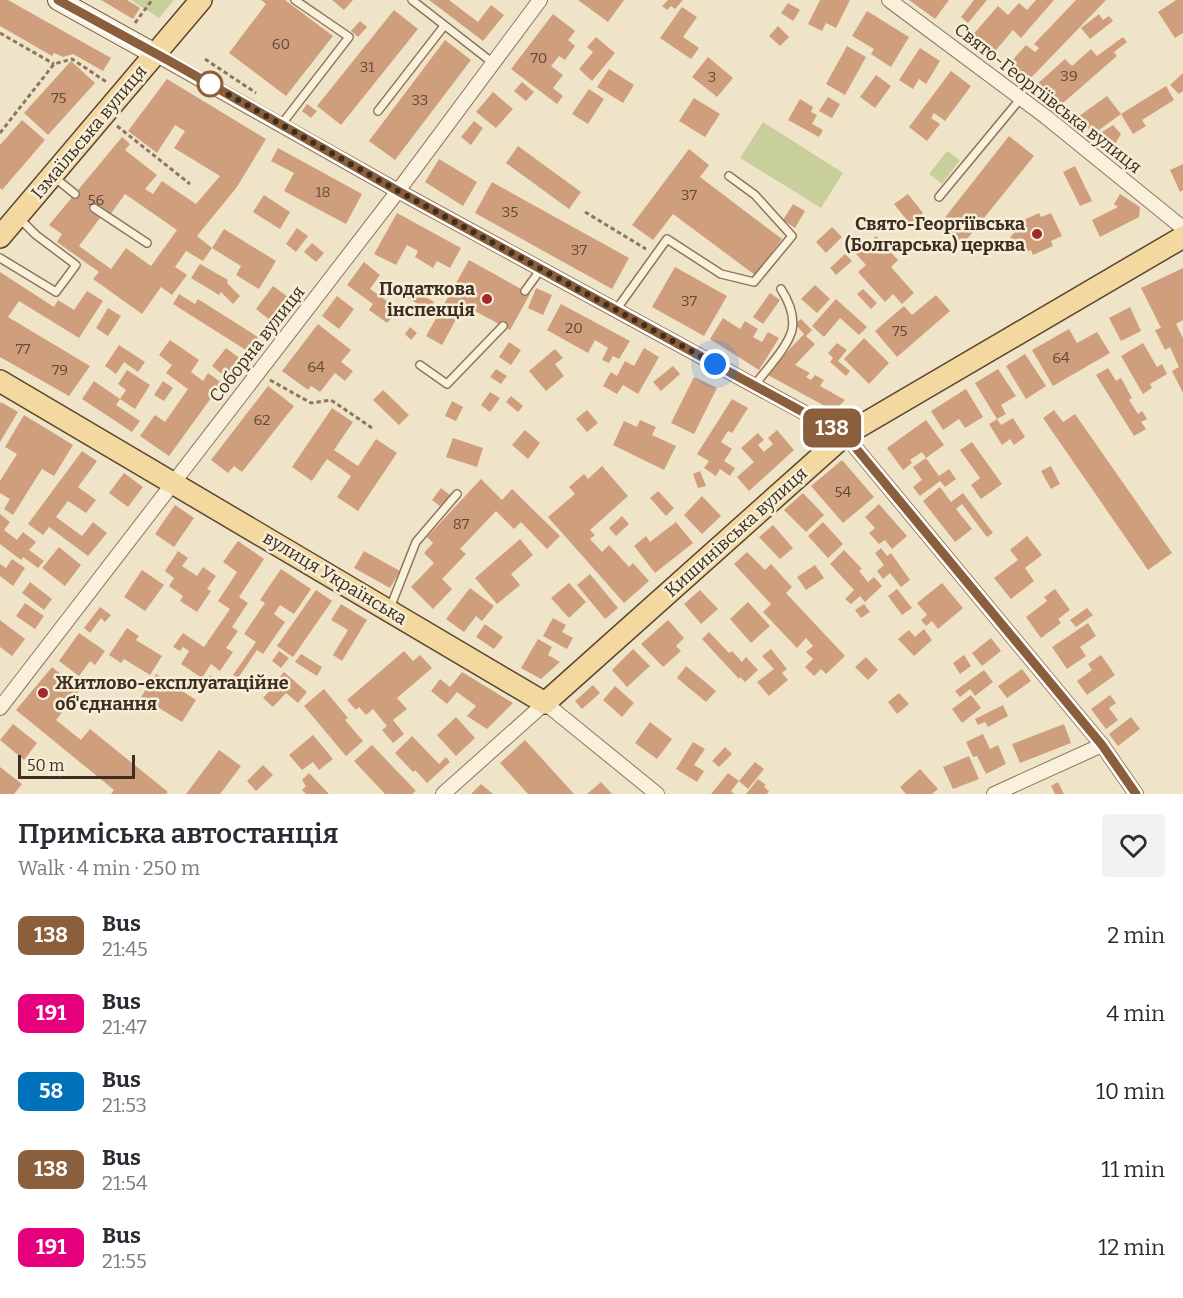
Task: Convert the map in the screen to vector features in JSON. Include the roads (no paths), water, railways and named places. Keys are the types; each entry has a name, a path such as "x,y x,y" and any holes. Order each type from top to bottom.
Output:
{"main road":[{"name":"Ізмаїльська вулиця","path":"0,237 201,0"},
{"name":"Кишинівська вулиця","path":"545,703 845,435 1183,237"},
{"name":"вулиця Українська","path":"0,381 545,703"}],"street":[{"path":"58,0 398,191 845,435 1102,745 1136,794"},
{"name":"Соборна вулиця","path":"0,708 398,191 540,0"},
{"name":"Свято-Георгіївська вулиця","path":"890,0 1021,98 1183,228"},
{"name":"Кишинівська вулиця","path":"443,794 545,703"},
{"name":"вулиця Українська","path":"545,703 657,794"},
{"path":"994,794 1102,745"}],"lane":[{"path":"280,125 348,38 295,0"},
{"path":"412,0 493,63"},
{"path":"378,111 444,26"},
{"path":"939,197 1021,98"},
{"path":"52,176 75,194"},
{"path":"616,310 667,239 721,274 754,282 792,236 755,195 729,176"},
{"path":"94,208 147,243"},
{"path":"0,258 56,292 76,265 36,235 17,216"},
{"path":"525,291 541,269"},
{"path":"754,386 783,347 792,330 788,301 781,289"},
{"path":"420,365 447,384 503,326"},
{"path":"389,610 416,542 457,494"}],"place":[{"name":"Свято-Георгіївська (Болгарська) церква","path":"1037,234"},
{"name":"Податкова інспекція","path":"487,299"},
{"name":"Житлово-експлуатаційне об'єднання","path":"43,693"}]}
